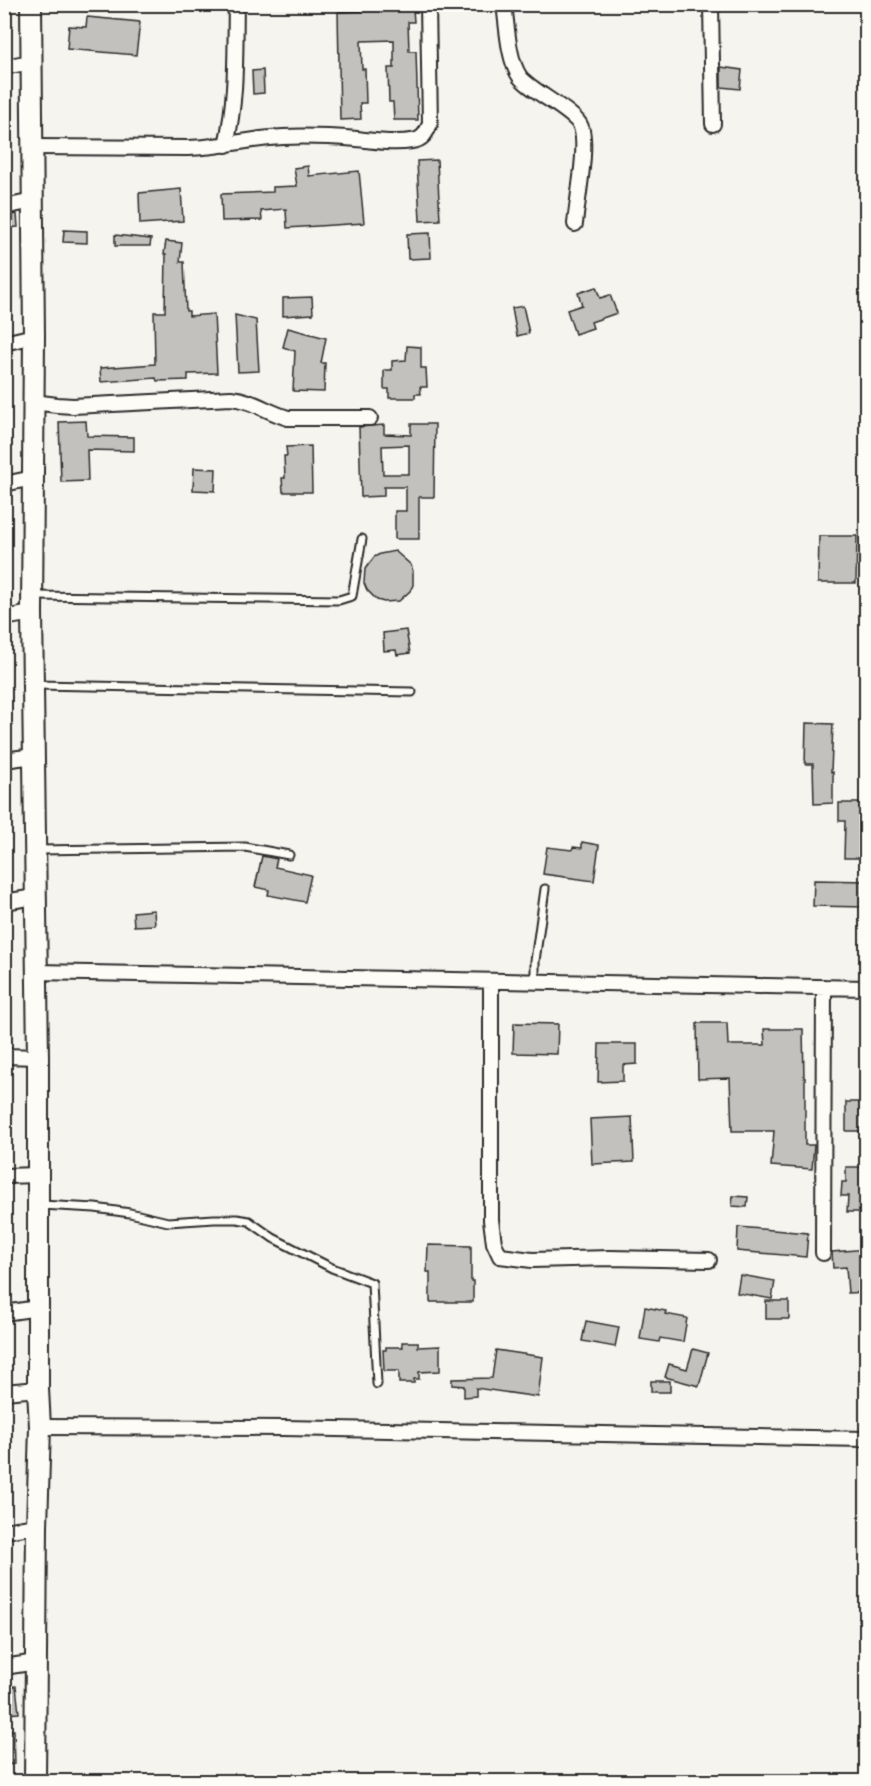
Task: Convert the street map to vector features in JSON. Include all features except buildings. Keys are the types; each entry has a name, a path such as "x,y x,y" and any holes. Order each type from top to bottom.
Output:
{"street":[{"path":"31,4 32,605 40,1427 35,1782"},
{"path":"226,145 235,92 236,4"},
{"path":"32,147 208,148 284,137 334,137 398,142 420,139 426,134 430,124 428,4"},
{"path":"504,4 512,58 519,75 532,88 580,123 583,136 575,224"},
{"path":"711,4 713,124"},
{"path":"4,67 31,62"},
{"path":"4,207 33,201"},
{"path":"4,343 33,336"},
{"path":"33,402 73,406 231,398 245,399 288,418 370,418"},
{"path":"4,483 33,478"},
{"path":"4,618 32,605"},
{"path":"4,760 34,756"},
{"path":"4,902 35,897"},
{"path":"36,972 867,988"},
{"path":"491,981 491,1220 494,1243 500,1256 532,1260 610,1258 709,1260"},
{"path":"823,1253 824,987"},
{"path":"4,1056 38,1057"},
{"path":"4,1176 38,1175"},
{"path":"4,1313 38,1308"},
{"path":"4,1392 38,1389"},
{"path":"40,1427 284,1428 867,1439"},
{"path":"4,1531 37,1526"},
{"path":"4,1667 36,1662"}],"lane":[{"path":"32,605 339,600 352,596 362,539"},
{"path":"866,540 867,677"},
{"path":"33,685 412,692"},
{"path":"35,850 245,847 289,855"},
{"path":"534,981 545,889"},
{"path":"38,1205 95,1208 168,1222 214,1219 249,1221 273,1238 332,1268 372,1283 377,1384"}]}
